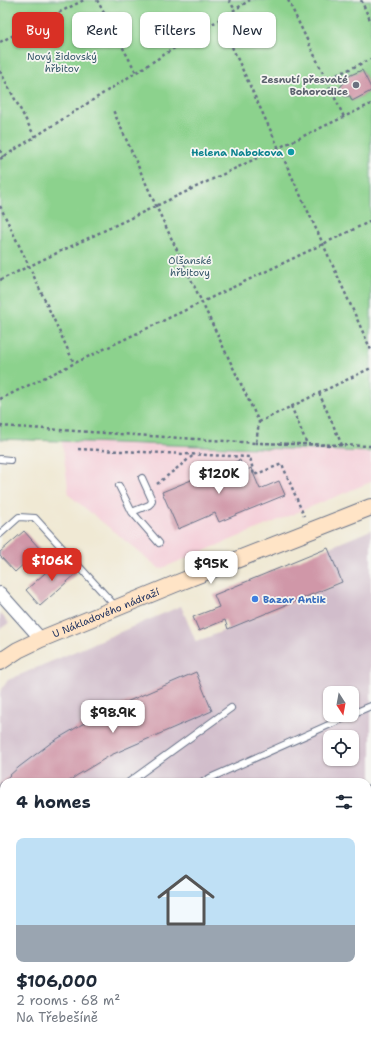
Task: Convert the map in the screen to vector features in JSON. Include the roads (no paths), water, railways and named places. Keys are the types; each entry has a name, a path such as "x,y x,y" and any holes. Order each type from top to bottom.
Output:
{"street":[{"name":"U Nákladového nádraží","path":"0,662 18,650 41,639 371,506"},
{"path":"0,592 41,639"}],"lane":[{"path":"0,459 10,460"},
{"path":"132,512 150,505 152,500 142,478"},
{"path":"119,486 132,512 159,543"},
{"path":"0,534 19,517 35,518 117,608"},
{"path":"359,711 371,706"},
{"path":"135,778 231,708"},
{"path":"210,778 335,722"}],"place":[{"name":"Zesnutí přesvaté Bohorodice","path":"356,85"},
{"name":"Helena Nabokova","path":"291,152"},
{"name":"Bazar Antik","path":"255,599"}],"park label":[{"name":"Nový židovský hřbitov","path":"62,62"},
{"name":"Olšanské hřbitovy","path":"190,266"}]}
